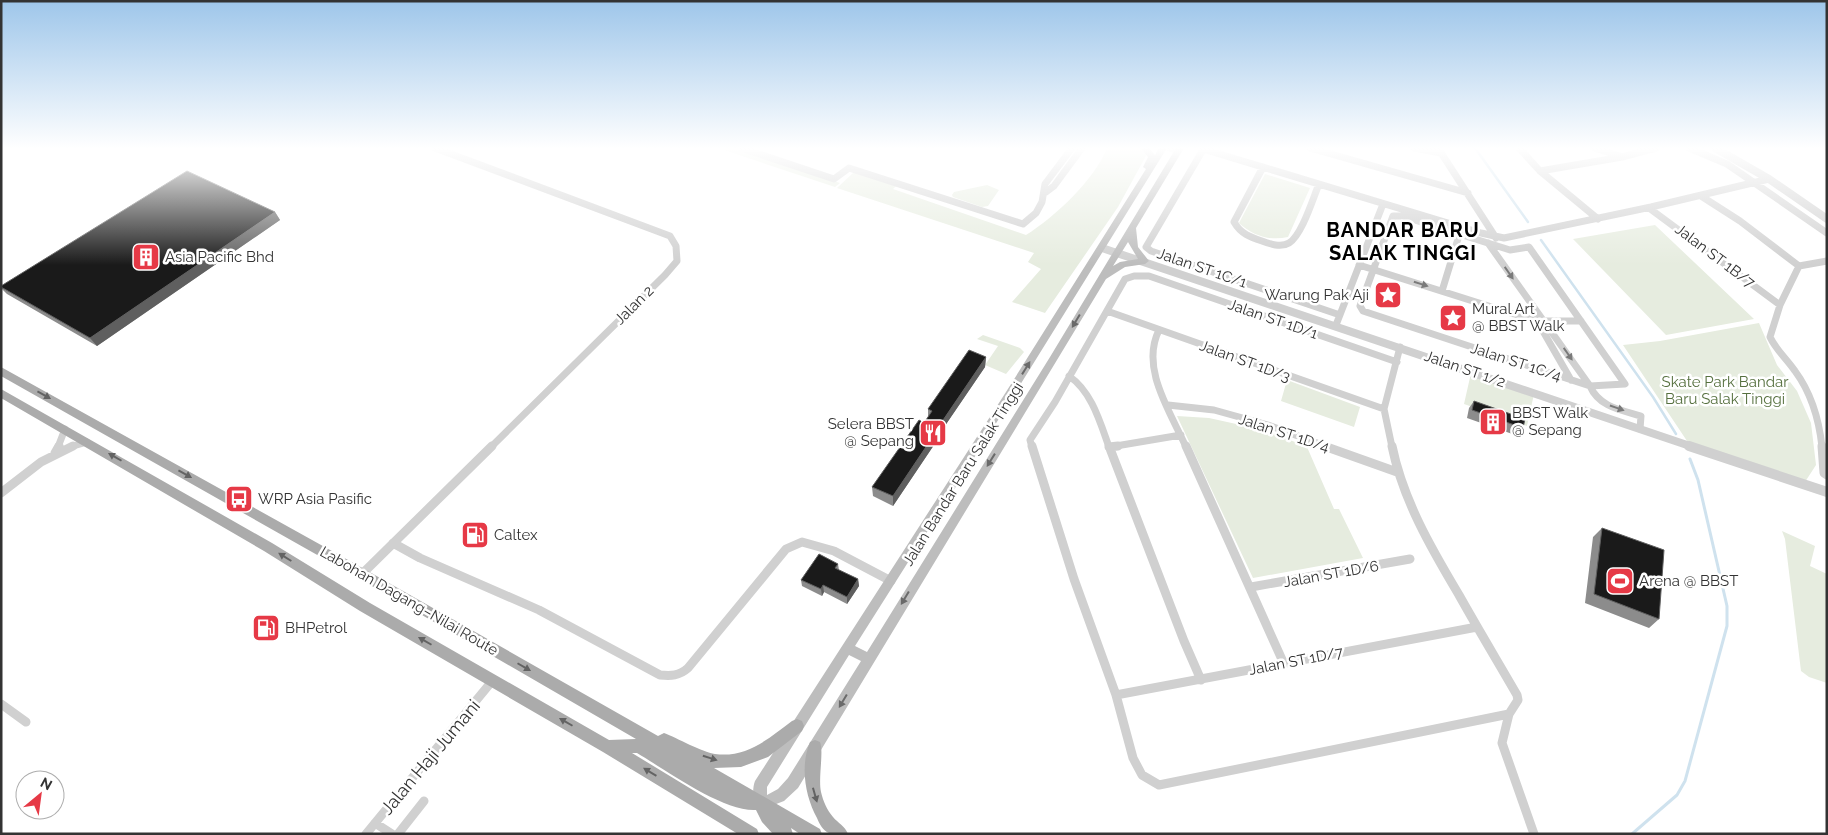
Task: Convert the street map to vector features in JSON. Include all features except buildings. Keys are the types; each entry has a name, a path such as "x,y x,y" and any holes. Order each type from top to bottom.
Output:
{"main road":[{"path":"1135,193 1138,187"},
{"path":"786,834 766,816 761,803 760,786 892,581 1139,187"},
{"name":"Jalan Bandar Baru Salak Tinggi","path":"761,803 776,800 784,794 815,747 1101,279 1154,187"},
{"path":"1133,223 1132,248 1145,261"},
{"path":"1101,279 1123,264 1145,261"},
{"name":"Labohan Dagang–Nilai Route","path":"1,371 362,574 815,834"},
{"name":"Labohan Dagang–Nilai Route","path":"1,393 268,547 365,607 608,747 752,834"},
{"path":"848,648 868,659"},
{"path":"632,728 714,761 741,760 763,752 797,726"},
{"path":"608,747 638,746 722,795 748,803 761,803"},
{"path":"815,747 811,771 814,795 824,819 841,834"}],"street":[{"name":"Jalan 2","path":"393,543 658,282 677,261 676,246 670,236 539,187"},
{"path":"909,187 1023,224 1030,222 1041,205 1046,187"},
{"path":"1046,192 1053,187"},
{"name":"Jalan ST 1C/1","path":"1181,187 1146,247 1151,251 1340,314"},
{"path":"1252,187 1234,222 1238,230 1244,235 1280,245 1290,242 1296,235 1318,187"},
{"path":"1328,187 1460,230 1488,243 1510,250 1529,247 1625,384 1590,386"},
{"path":"1444,187 1468,194"},
{"path":"1464,187 1496,238"},
{"path":"1559,187 1598,219"},
{"path":"1374,269 1393,216 1402,216 1496,238 1504,238 1741,187"},
{"path":"1758,187 1827,233"},
{"path":"1781,187 1827,218"},
{"path":"1701,196 1740,221 1799,266 1827,261"},
{"path":"1336,326 1383,204"},
{"name":"Jalan ST 1B/7","path":"1649,208 1780,305"},
{"path":"1442,291 1460,230"},
{"path":"1481,233 1537,318 1571,380"},
{"name":"Jalan ST 1/2","path":"1102,248 1827,492"},
{"path":"1359,265 1545,322 1581,321"},
{"path":"1799,266 1780,305 1770,336 1774,348 1797,372 1815,404 1823,423 1825,474"},
{"name":"Jalan ST 1C/4","path":"1374,269 1360,306 1363,311 1590,386"},
{"name":"Jalan ST 1D/1","path":"1107,311 1125,280 1134,276 1149,276 1397,362"},
{"path":"1107,311 1030,440 1074,579 1116,695 1133,758 1142,775 1159,785 1509,714"},
{"name":"Jalan ST 1D/3","path":"1107,311 1384,409"},
{"path":"1545,322 1590,386 1592,396 1600,402 1641,416 1640,429"},
{"path":"1159,330 1153,342 1153,373 1251,587 1284,664"},
{"path":"1400,347 1384,409 1398,472 1410,506 1435,555 1517,695 1518,700 1509,714 1502,743 1534,834"},
{"path":"1069,376 1076,380 1089,398 1201,680"},
{"name":"Jalan ST 1D/4","path":"1168,405 1214,410 1268,425 1398,472"},
{"path":"55,453 64,438 65,429"},
{"path":"1109,447 1182,435"},
{"path":"1,493 55,453 75,444 87,442"},
{"path":"362,574 393,543 420,558 539,610 660,675 675,678 682,674 696,659 786,549 802,542 834,551 892,581"},
{"name":"Jalan ST 1D/6","path":"1251,587 1410,559"},
{"name":"Jalan ST 1D/7","path":"1116,695 1477,627"},
{"name":"Jalan Haji Jumani","path":"366,834 493,680"},
{"path":"1,704 26,722"},
{"path":"398,834 424,801"},
{"path":"375,823 392,834"}],"green space":[{"path":"895,187 893,189 1026,235 1049,218 1081,187 1129,187 1118,207 1045,313 1012,302 1041,269 1028,262 1034,253 837,188"},
{"path":"978,187 992,187 999,190 988,206 982,207 953,197 954,192"},
{"path":"1258,187 1310,188 1288,237 1268,238 1250,231 1239,223"},
{"path":"1655,225 1754,319 1666,335 1573,239"},
{"name":"Skate Park Bandar Baru Salak Tinggi","path":"1759,323 1777,365 1797,391 1811,423 1816,465 1805,482 1687,441 1623,345 1660,341"},
{"path":"983,335 1020,348 1024,352 1006,374 985,365 998,346 977,339"},
{"path":"1471,373 1534,394 1527,426 1464,404"},
{"path":"1287,380 1360,407 1354,427 1281,401"},
{"path":"1177,416 1209,418 1268,431 1307,447 1334,509 1339,509 1363,558 1253,578"},
{"path":"1782,531 1815,546 1810,566 1827,574 1827,683 1809,677 1801,671 1785,539"}],"waterway":[{"path":"1503,187 1528,222"},
{"path":"1541,240 1653,397 1676,434"},
{"path":"1632,834 1677,795 1685,781 1727,626 1727,606 1698,480 1690,459"}],"place":[{"name":"Asia Pacific Bhd","path":"146,257"},
{"name":"Warung Pak Aji","path":"1388,295"},
{"name":"Mural Art @ BBST Walk","path":"1453,318"},
{"name":"BBST Walk @ Sepang","path":"1493,422"},
{"name":"Selera BBST @ Sepang","path":"933,433"},
{"name":"WRP Asia Pasific","path":"239,499"},
{"name":"Caltex","path":"475,535"},
{"name":"Arena @ BBST","path":"1620,581"},
{"name":"BHPetrol","path":"266,628"}],"district":[{"name":"BANDAR BARU SALAK TINGGI","path":"1403,242"}]}
